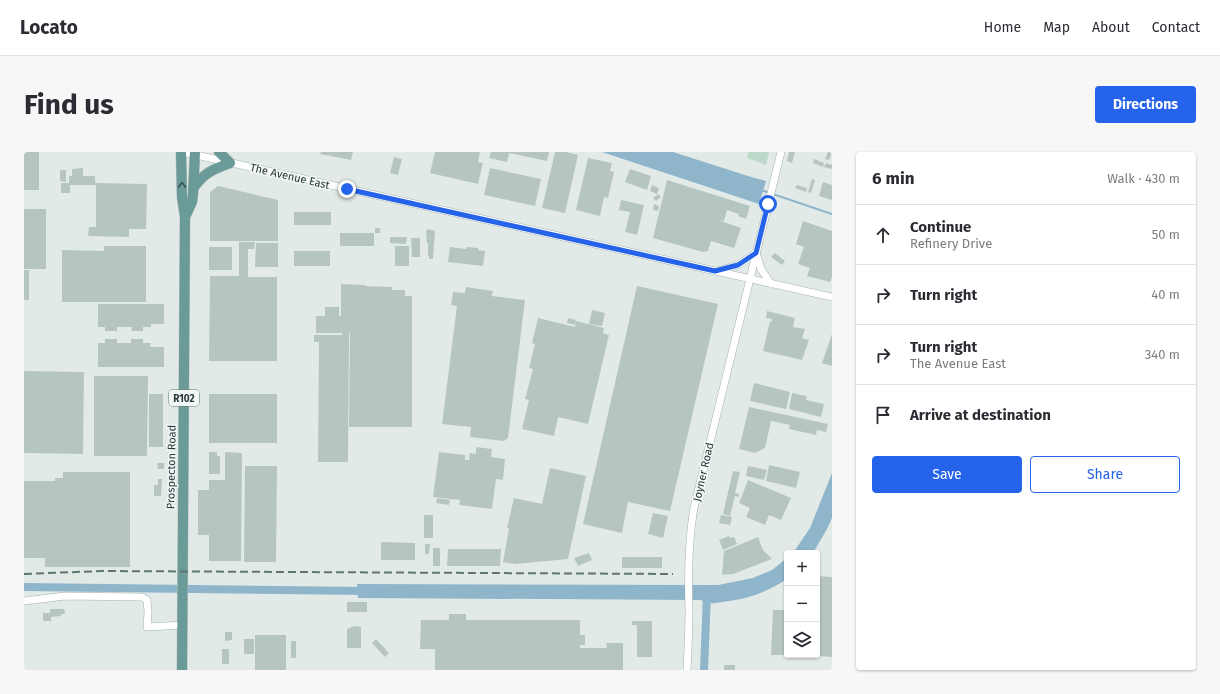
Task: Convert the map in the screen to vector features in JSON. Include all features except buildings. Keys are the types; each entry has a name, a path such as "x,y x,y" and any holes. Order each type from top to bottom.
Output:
{"main road":[{"name":"R102","path":"182,152 182,197 185,217"},
{"path":"194,187 201,177 209,171 230,163 219,152"},
{"name":"R102","path":"185,217 192,202 195,153"},
{"name":"Prospecton Road","path":"182,670 185,217"}],"street":[{"name":"The Avenue East","path":"182,152 195,153 230,163 832,297"},
{"name":"Joyner Road","path":"687,670 690,530 694,508 781,152"},
{"path":"715,271 738,265 756,253 760,268 771,284"},
{"path":"24,601 65,596 142,597 147,600 147,627 183,625"}],"green space":[{"path":"749,152 769,152 766,165 747,158"}],"water":[{"path":"602,152 673,152 766,181 759,204"},
{"path":"832,473 832,518 827,529 815,550 795,550 810,528"},
{"path":"784,560 784,581 756,595 714,603 706,603 701,600 358,598 357,584 718,585 753,578 772,570"}],"waterway":[{"path":"761,190 832,214"},
{"path":"24,587 367,591"},
{"path":"704,670 707,595"}],"railway":[{"path":"24,574 102,571 673,574"}],"route":[{"path":"347,189 715,271 738,265 756,253 768,204"}]}
